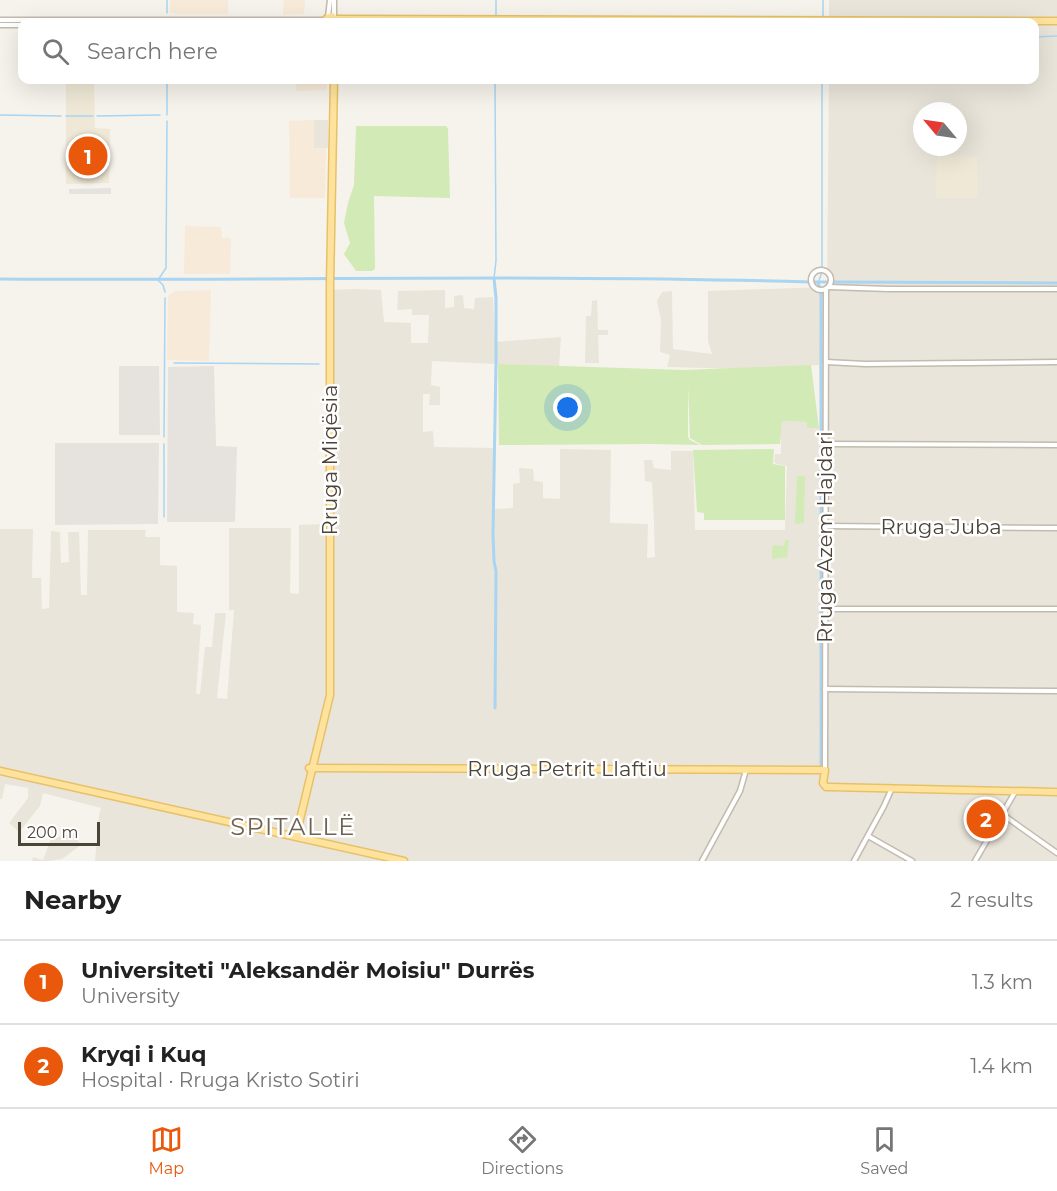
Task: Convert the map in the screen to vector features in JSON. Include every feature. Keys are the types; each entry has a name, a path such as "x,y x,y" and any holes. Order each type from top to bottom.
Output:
{"main road":[{"path":"1039,23 1057,23"},
{"path":"1039,25 1057,23"},
{"name":"Rruga Miqësia","path":"295,836 325,706 327,685 328,276 332,84"},
{"name":"Rruga Petrit Llaftiu","path":"311,768 825,770"},
{"name":"Rruga Azem Hajdari","path":"825,770 824,785 829,787 892,788"},
{"path":"0,771 404,861"},
{"path":"892,788 1057,790"}],"street":[{"path":"331,18 332,0"},
{"path":"0,20 18,20"},
{"path":"0,25 18,25"},
{"name":"Rruga Azem Hajdari","path":"825,770 826,362 827,288 831,279 829,273 823,270 815,272 812,277 813,285 820,290 827,288"},
{"path":"827,288 1057,289"},
{"path":"826,362 1057,362"},
{"path":"826,444 1057,445"},
{"name":"Rruga Juba","path":"825,526 1057,528"},
{"path":"826,609 1057,609"},
{"path":"825,689 1057,691"},
{"path":"702,861 740,792 746,769"},
{"path":"854,861 892,788"},
{"path":"975,861 1017,791"},
{"path":"1002,814 1057,853"},
{"path":"868,836 912,861"}],"shaded area":[{"path":"170,0 228,0 228,14 176,14 170,12"},
{"path":"284,0 305,0 304,14 283,15"},
{"path":"829,0 1057,0 1057,787 827,787 838,792 1057,793 1057,861 95,861 101,808 43,793 40,806 19,832 9,823 28,798 28,788 5,784 2,799 0,799 0,529 33,529 32,578 41,578 42,609 49,608 51,531 60,532 61,563 69,562 68,532 79,532 81,595 87,595 88,530 146,530 145,537 160,537 160,565 177,566 177,612 194,613 193,624 201,625 196,694 200,694 205,647 212,647 215,613 226,613 217,698 227,699 234,610 229,610 229,528 291,528 290,593 299,594 299,525 325,524 327,290 381,290 384,322 411,323 411,343 428,343 429,315 412,315 412,309 397,310 398,291 445,290 445,308 454,307 454,296 463,295 464,308 474,309 475,298 493,297 495,342 561,337 559,367 432,361 431,385 440,387 440,405 429,405 430,394 423,394 423,432 433,431 434,447 493,448 493,509 513,508 513,484 520,483 519,468 533,469 534,481 543,482 543,498 560,499 560,449 611,450 610,523 648,524 647,558 655,557 654,524 652,482 645,481 644,460 652,460 654,468 671,470 671,451 693,451 695,530 785,530 787,466 774,463 775,454 781,454 781,421 807,422 807,428 819,428 821,784 827,786 823,691 824,529 819,365 743,369 667,367 670,355 660,352 661,320 657,301 662,292 672,291 673,349 712,354 708,341 708,291 827,287 829,84 1039,84 1039,18 829,18"},
{"path":"66,84 94,84 95,128 110,129 109,183 66,184"},
{"path":"296,84 327,84 327,90 296,91"},
{"path":"314,120 328,120 328,148 314,148"},
{"path":"314,120 314,148 326,148 325,198 290,198 289,121"},
{"path":"937,156 977,157 978,198 936,198"},
{"path":"111,188 111,194 69,194 69,189"},
{"path":"185,226 221,227 222,238 231,238 230,274 184,274"},
{"path":"211,290 209,361 167,360 168,296 176,291"},
{"path":"597,300 598,330 608,330 608,335 598,335 599,363 585,363 586,316 591,316 592,301"},
{"path":"119,366 159,366 160,435 119,435"},
{"path":"214,366 216,446 237,447 235,522 167,522 168,367"},
{"path":"55,443 159,443 158,524 55,525"},
{"path":"74,833 81,845 62,859 32,861 33,857 43,860 51,839"}],"green space":[{"path":"356,126 446,126 448,129 450,198 374,196 375,269 372,271 356,271 344,254 350,243 344,223 354,185"},
{"path":"498,364 684,370 811,365 819,428 807,428 807,422 782,421 780,444 702,445 690,438 688,385 688,437 700,445 499,445"},
{"path":"774,449 773,464 785,466 785,520 704,520 704,513 697,512 693,450"},
{"path":"797,476 805,476 804,523 795,524"},
{"path":"785,540 789,540 787,557 772,559 772,547 774,545 784,546"}],"waterway":[{"path":"167,0 167,13"},
{"path":"496,0 496,16"},
{"path":"823,0 823,16"},
{"path":"1039,37 1057,36"},
{"path":"167,84 167,115"},
{"path":"494,278 496,261 495,84"},
{"path":"822,84 822,269"},
{"path":"0,115 61,116"},
{"path":"97,116 160,115"},
{"path":"66,116 93,116"},
{"path":"165,292 158,280 166,268 167,121"},
{"path":"818,283 822,272"},
{"path":"494,278 496,298 493,534 496,571 495,708"},
{"path":"0,279 506,278 810,282"},
{"path":"813,282 830,282"},
{"path":"833,282 1057,283"},
{"path":"818,283 820,288"},
{"path":"821,292 821,766"},
{"path":"164,437 165,298"},
{"path":"174,363 319,364"},
{"path":"164,444 164,517"}],"place":[{"name":"Universiteti \"Aleksandër Moisiu\" Durrës","path":"88,156"},
{"name":"Kryqi i Kuq","path":"986,819"}],"district":[{"name":"SPITALLË","path":"293,827"}]}
